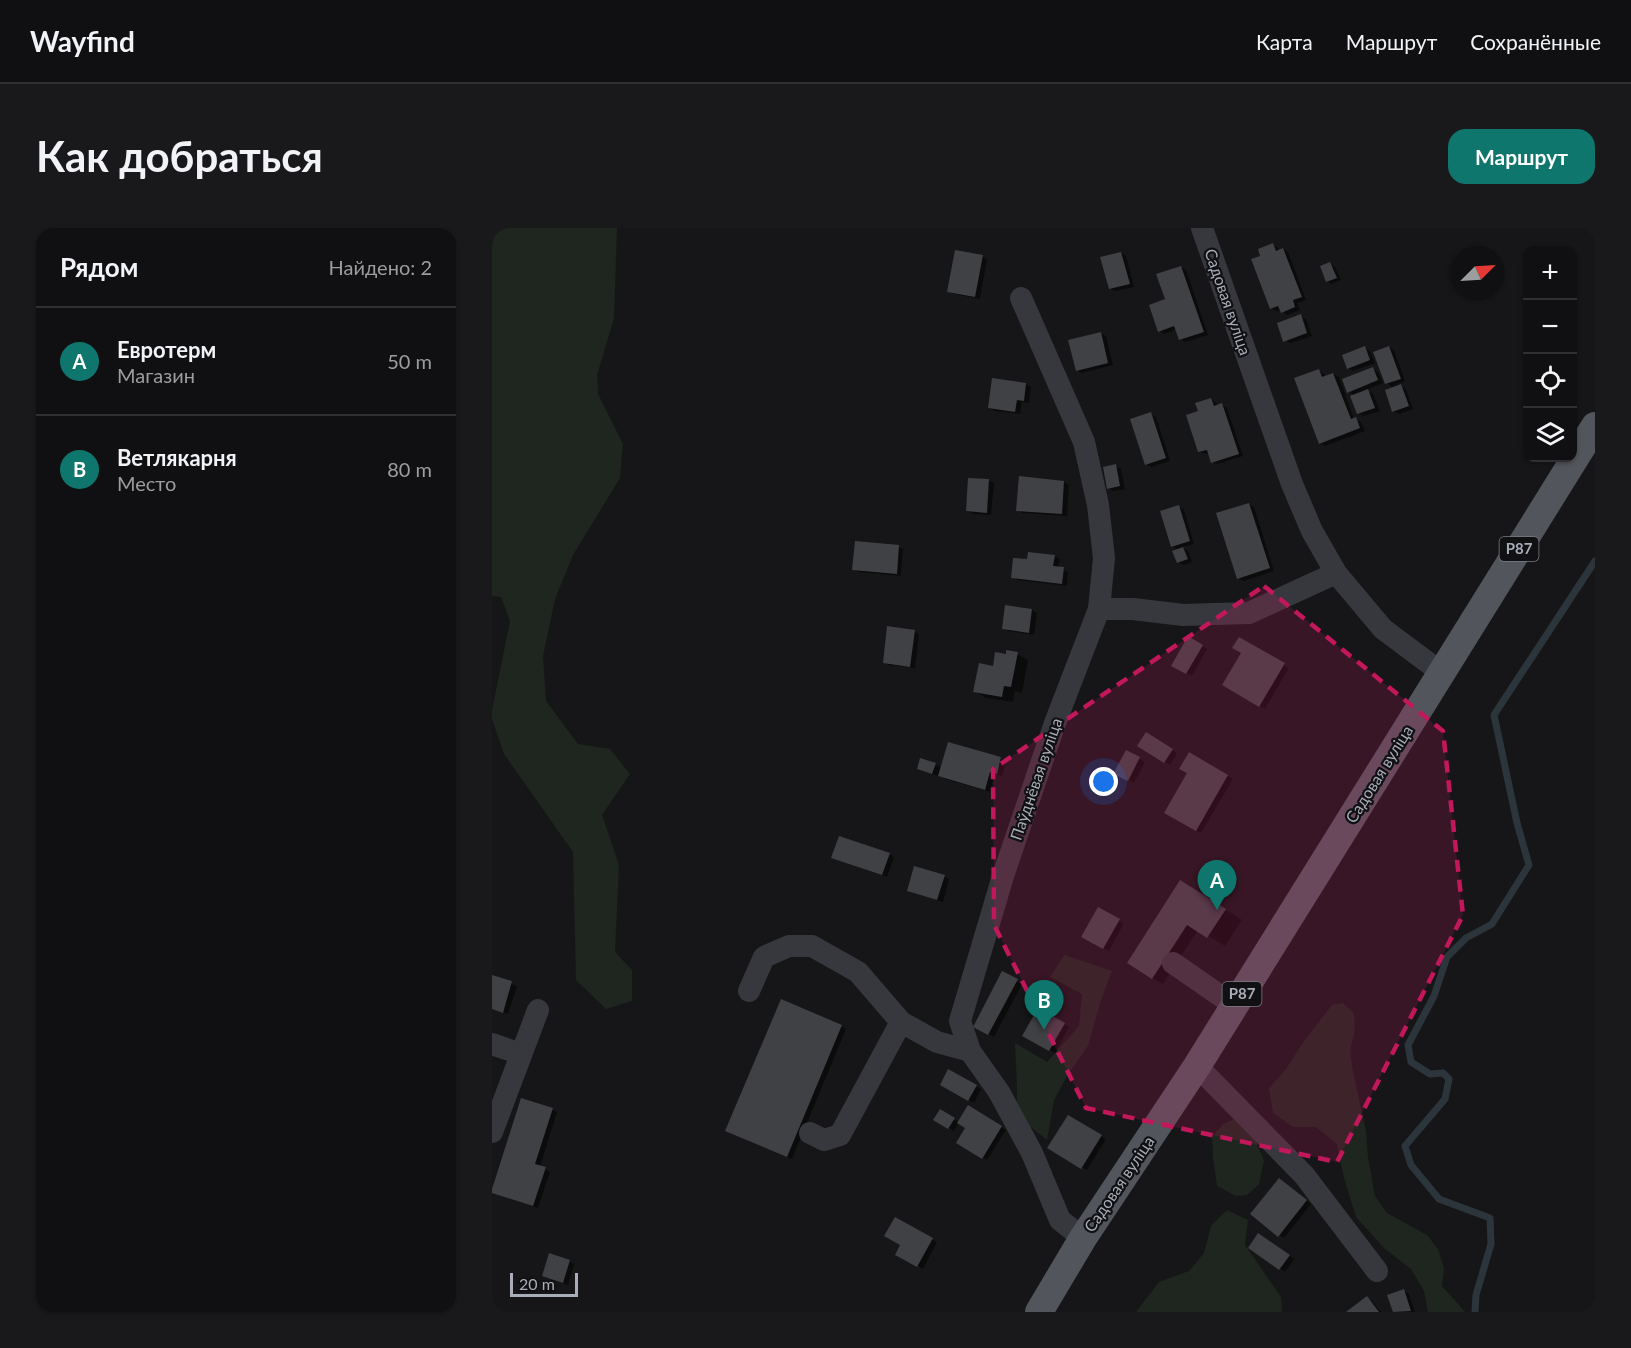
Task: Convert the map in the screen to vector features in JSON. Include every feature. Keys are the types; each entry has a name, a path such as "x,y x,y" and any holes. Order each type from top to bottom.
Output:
{"main road":[{"name":"Р87","path":"1442,673 1595,426"},
{"name":"Садовая вуліца","path":"1039,1312 1083,1238 1235,1006 1442,673"}],"street":[{"name":"Садовая вуліца","path":"1202,228 1292,484 1312,531 1336,573 1383,629 1442,673"},
{"name":"Паўднёвая вуліца","path":"1021,298 1084,442 1098,505 1104,558 1099,609 1055,723 1003,876 960,1021 970,1051 999,1092 1032,1153 1060,1220 1083,1238"},
{"path":"1099,609 1133,609 1183,615 1249,614 1336,573"},
{"path":"749,991 764,957 789,946 812,946 858,972 901,1022 937,1042 970,1051"},
{"path":"1173,963 1235,1006"},
{"path":"492,1132 537,1010"},
{"path":"810,1133 824,1140 840,1135 901,1022"},
{"path":"492,1044 521,1054"},
{"path":"1197,1066 1304,1175 1377,1271"}],"highlighted area":[{"path":"1264,586 1443,731 1463,915 1337,1162 1086,1108 994,925 993,769"}],"shaded area":[{"path":"495,228 617,228 614,318 597,375 598,394 623,444 620,478 573,555 555,599 543,656 546,701 578,744 610,749 630,774 602,815 619,865 615,952 632,970 632,1001 606,1009 576,980 573,852 504,754 492,719 510,621 501,597 492,596 492,243"},
{"path":"1064,955 1112,971 1088,1046 1068,1074 1054,1100 1047,1140 1017,1116 1015,1043 1047,1062 1079,1026 1082,994 1050,977"},
{"path":"1343,1003 1354,1013 1355,1030 1350,1050 1366,1131 1375,1196 1387,1213 1427,1235 1438,1249 1444,1268 1442,1286 1465,1312 1428,1312 1424,1291 1411,1269 1385,1249 1356,1217 1337,1144 1316,1127 1293,1127 1273,1113 1269,1088 1286,1069 1332,1005"},
{"path":"1234,1119 1255,1139 1264,1161 1259,1184 1247,1195 1236,1196 1217,1186 1212,1137 1223,1124"},
{"path":"1227,1210 1248,1220 1245,1245 1281,1297 1282,1312 1136,1312 1159,1282 1189,1271 1204,1253 1211,1226"}],"building":[{"path":"1273,243 1276,251 1283,248 1302,297 1293,300 1295,307 1281,313 1278,306 1270,309 1251,259 1260,256 1258,249"},
{"path":"955,250 983,255 975,297 947,292"},
{"path":"1121,252 1130,284 1109,289 1100,257"},
{"path":"1330,262 1337,278 1326,282 1320,266"},
{"path":"1181,266 1204,332 1179,340 1174,326 1158,332 1149,305 1165,299 1156,274"},
{"path":"1301,314 1307,333 1283,342 1277,323"},
{"path":"1101,332 1108,363 1076,371 1068,340"},
{"path":"1365,346 1370,360 1347,369 1342,355"},
{"path":"1389,346 1401,379 1385,384 1373,352"},
{"path":"1373,367 1378,380 1347,393 1342,379"},
{"path":"1319,369 1322,377 1333,373 1351,419 1356,417 1360,428 1319,444 1294,378"},
{"path":"992,378 1026,383 1024,401 1017,400 1015,412 988,408"},
{"path":"1401,384 1409,406 1392,412 1385,390"},
{"path":"1368,389 1375,408 1357,414 1350,396"},
{"path":"1211,398 1214,406 1222,403 1239,454 1211,463 1207,450 1198,452 1186,415 1198,411 1195,403"},
{"path":"1151,412 1166,458 1145,465 1130,419"},
{"path":"1116,464 1120,486 1107,489 1103,467"},
{"path":"1019,476 1064,481 1062,514 1016,511"},
{"path":"968,478 989,479 987,513 966,511"},
{"path":"1249,503 1270,568 1237,579 1216,513"},
{"path":"1179,505 1190,541 1171,547 1160,511"},
{"path":"855,541 899,545 897,574 852,570"},
{"path":"1183,547 1188,559 1177,563 1172,551"},
{"path":"1028,552 1055,555 1053,566 1064,567 1062,584 1011,578 1013,558 1027,559"},
{"path":"1005,605 1032,609 1029,633 1002,629"},
{"path":"887,626 915,630 910,667 883,663"},
{"path":"1188,636 1203,645 1186,674 1171,666"},
{"path":"1239,637 1285,663 1259,707 1222,685 1241,653 1232,648"},
{"path":"1006,650 1018,652 1011,687 1004,686 1002,697 973,692 979,663 993,666 995,652 1006,654"},
{"path":"1146,732 1173,749 1164,763 1137,746"},
{"path":"948,742 1001,757 997,774 990,772 985,790 938,776"},
{"path":"1126,750 1140,757 1128,781 1113,774"},
{"path":"1189,752 1228,775 1196,831 1164,813 1187,773 1179,769"},
{"path":"920,758 936,763 932,774 917,769"},
{"path":"839,836 890,853 882,875 831,858"},
{"path":"914,866 945,875 937,900 907,891"},
{"path":"1180,880 1226,909 1207,938 1187,925 1152,979 1127,963"},
{"path":"1098,907 1120,919 1103,949 1081,937"},
{"path":"1002,971 1018,979 988,1035 973,1027"},
{"path":"492,975 512,981 503,1013 492,1009"},
{"path":"781,999 842,1025 787,1157 725,1131"},
{"path":"1038,1008 1065,1023 1049,1051 1022,1036"},
{"path":"948,1069 977,1085 968,1101 940,1085"},
{"path":"521,1098 553,1108 535,1164 546,1167 533,1206 492,1193"},
{"path":"968,1105 1002,1126 982,1159 956,1143 965,1128 957,1123"},
{"path":"940,1109 955,1118 948,1129 933,1120"},
{"path":"1068,1115 1102,1135 1081,1169 1047,1148"},
{"path":"1279,1178 1307,1200 1278,1237 1250,1214"},
{"path":"895,1217 933,1238 917,1267 895,1255 900,1245 884,1236"},
{"path":"1258,1233 1290,1255 1279,1270 1248,1248"},
{"path":"549,1253 570,1260 563,1283 542,1276"},
{"path":"1404,1289 1411,1311 1393,1312 1387,1295"},
{"path":"1367,1296 1379,1312 1346,1312"}],"waterway":[{"path":"1475,1312 1476,1295 1491,1244 1490,1218 1439,1199 1411,1165 1405,1146 1445,1099 1449,1079 1443,1073 1430,1074 1411,1062 1408,1045 1434,996 1447,957 1466,938 1492,924 1529,865 1517,823 1494,715 1595,561"}],"place":[{"name":"Евротерм","path":"1217,910"},
{"name":"Ветлякарня","path":"1044,1030"}]}
